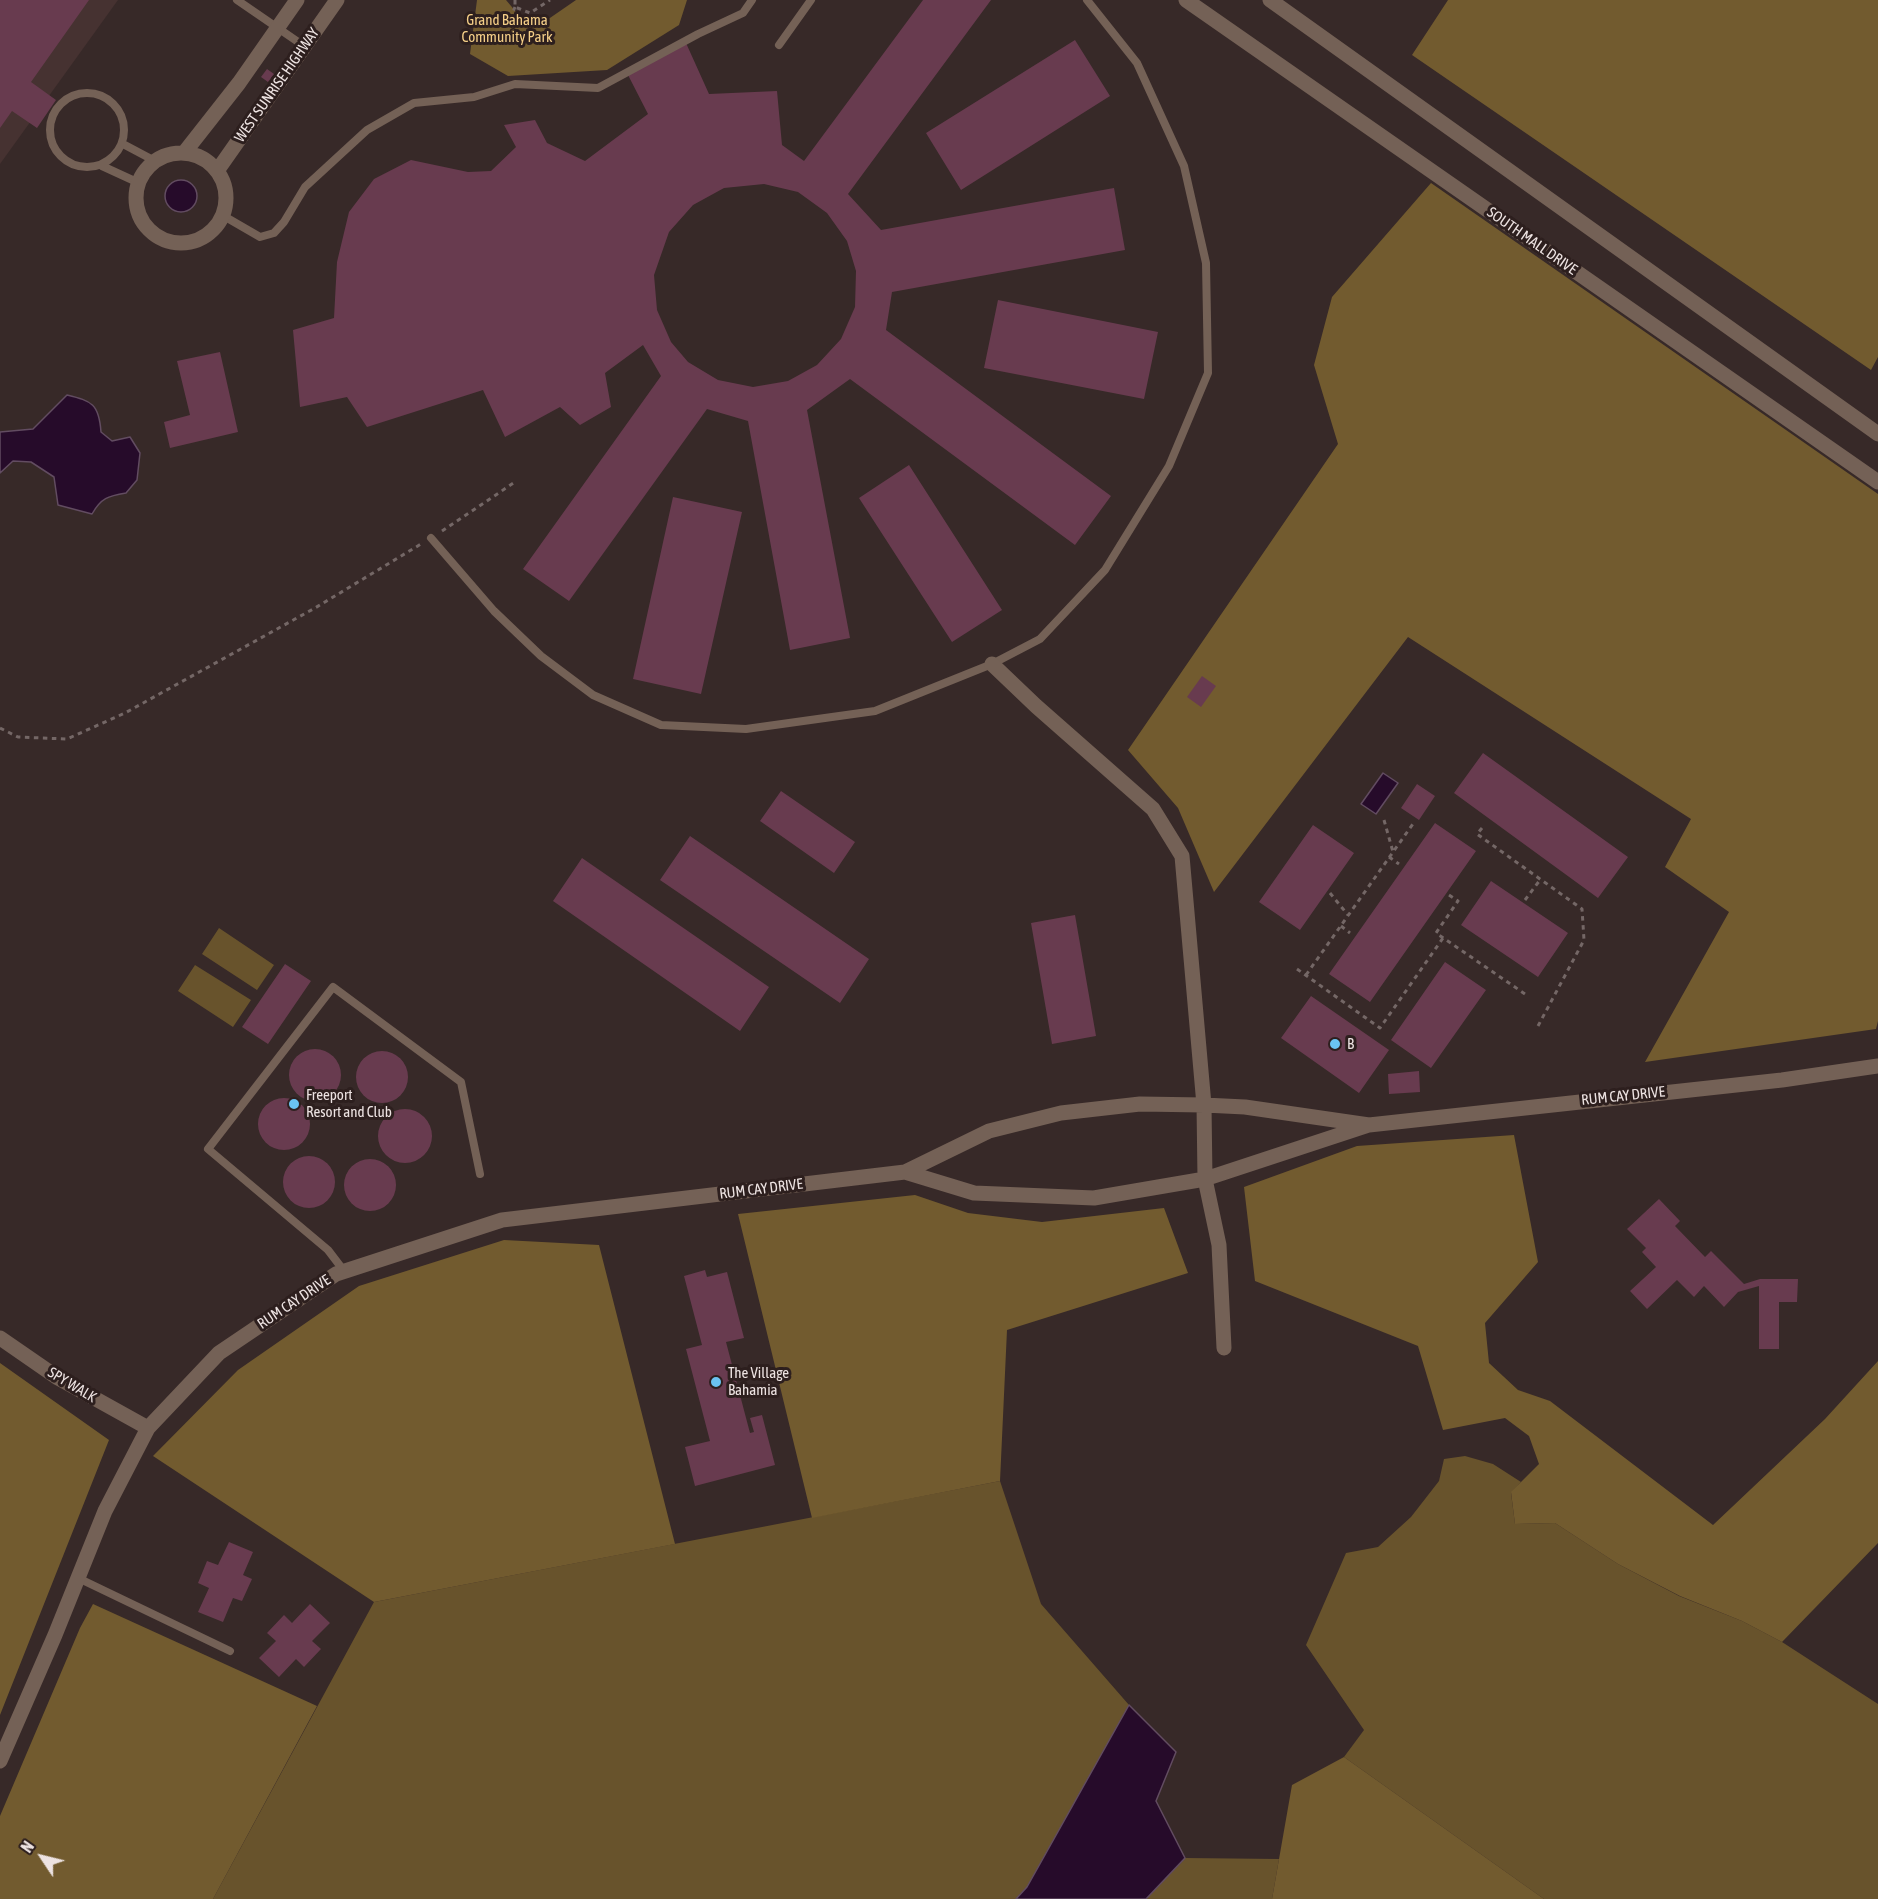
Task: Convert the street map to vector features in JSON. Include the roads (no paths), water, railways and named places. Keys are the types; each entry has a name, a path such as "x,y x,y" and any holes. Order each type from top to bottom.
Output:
{"street":[{"path":"184,153 239,83 297,0"},
{"name":"WEST SUNRISE HIGHWAY","path":"217,171 337,0"},
{"name":"SOUTH MALL DRIVE","path":"1186,0 1878,482"},
{"path":"1270,0 1878,434"},
{"path":"184,153 203,158 217,171 224,185 225,200 222,215 214,228 202,238 187,242 172,242 157,237 146,226 138,213 136,198 139,183 145,171 155,161 169,155 184,153"},
{"path":"993,664 1036,706 1153,809 1182,856 1204,1105 1205,1179 1219,1245 1224,1348"},
{"name":"RUM CAY DRIVE","path":"905,1172 974,1193 1094,1198 1205,1179 1368,1125 1782,1080 1878,1066"},
{"name":"RUM CAY DRIVE","path":"0,1761 105,1511 148,1428 219,1353 336,1274 501,1220 905,1172 989,1131 1061,1113 1140,1104 1204,1105 1245,1107 1368,1125"},
{"name":"SPY WALK","path":"0,1338 58,1378 148,1428"}],"lane":[{"path":"237,0 304,46"},
{"path":"222,215 260,237 274,233 284,222 304,188 367,130 414,103 474,97 515,84 598,88 698,34 743,13 752,0"},
{"path":"779,45 811,0"},
{"path":"431,538 494,611 541,656 592,695 662,725 746,729 875,711 993,664 1040,639 1105,570 1169,466 1208,373 1206,263 1184,166 1137,63 1087,0"},
{"path":"102,166 123,144 124,123 116,105 99,94 79,93 61,103 51,120 51,140 61,158 80,168 102,166 139,183"},
{"path":"123,144 155,161"},
{"path":"344,1271 328,1250 208,1149 333,987 460,1082 480,1174"},
{"path":"78,1578 230,1651"}],"place":[{"name":"B","path":"1335,1044"},
{"name":"Freeport Resort and Club","path":"294,1104"},
{"name":"The Village Bahamia","path":"716,1382"}],"park label":[{"name":"Grand Bahama Community Park","path":"507,28"}]}
